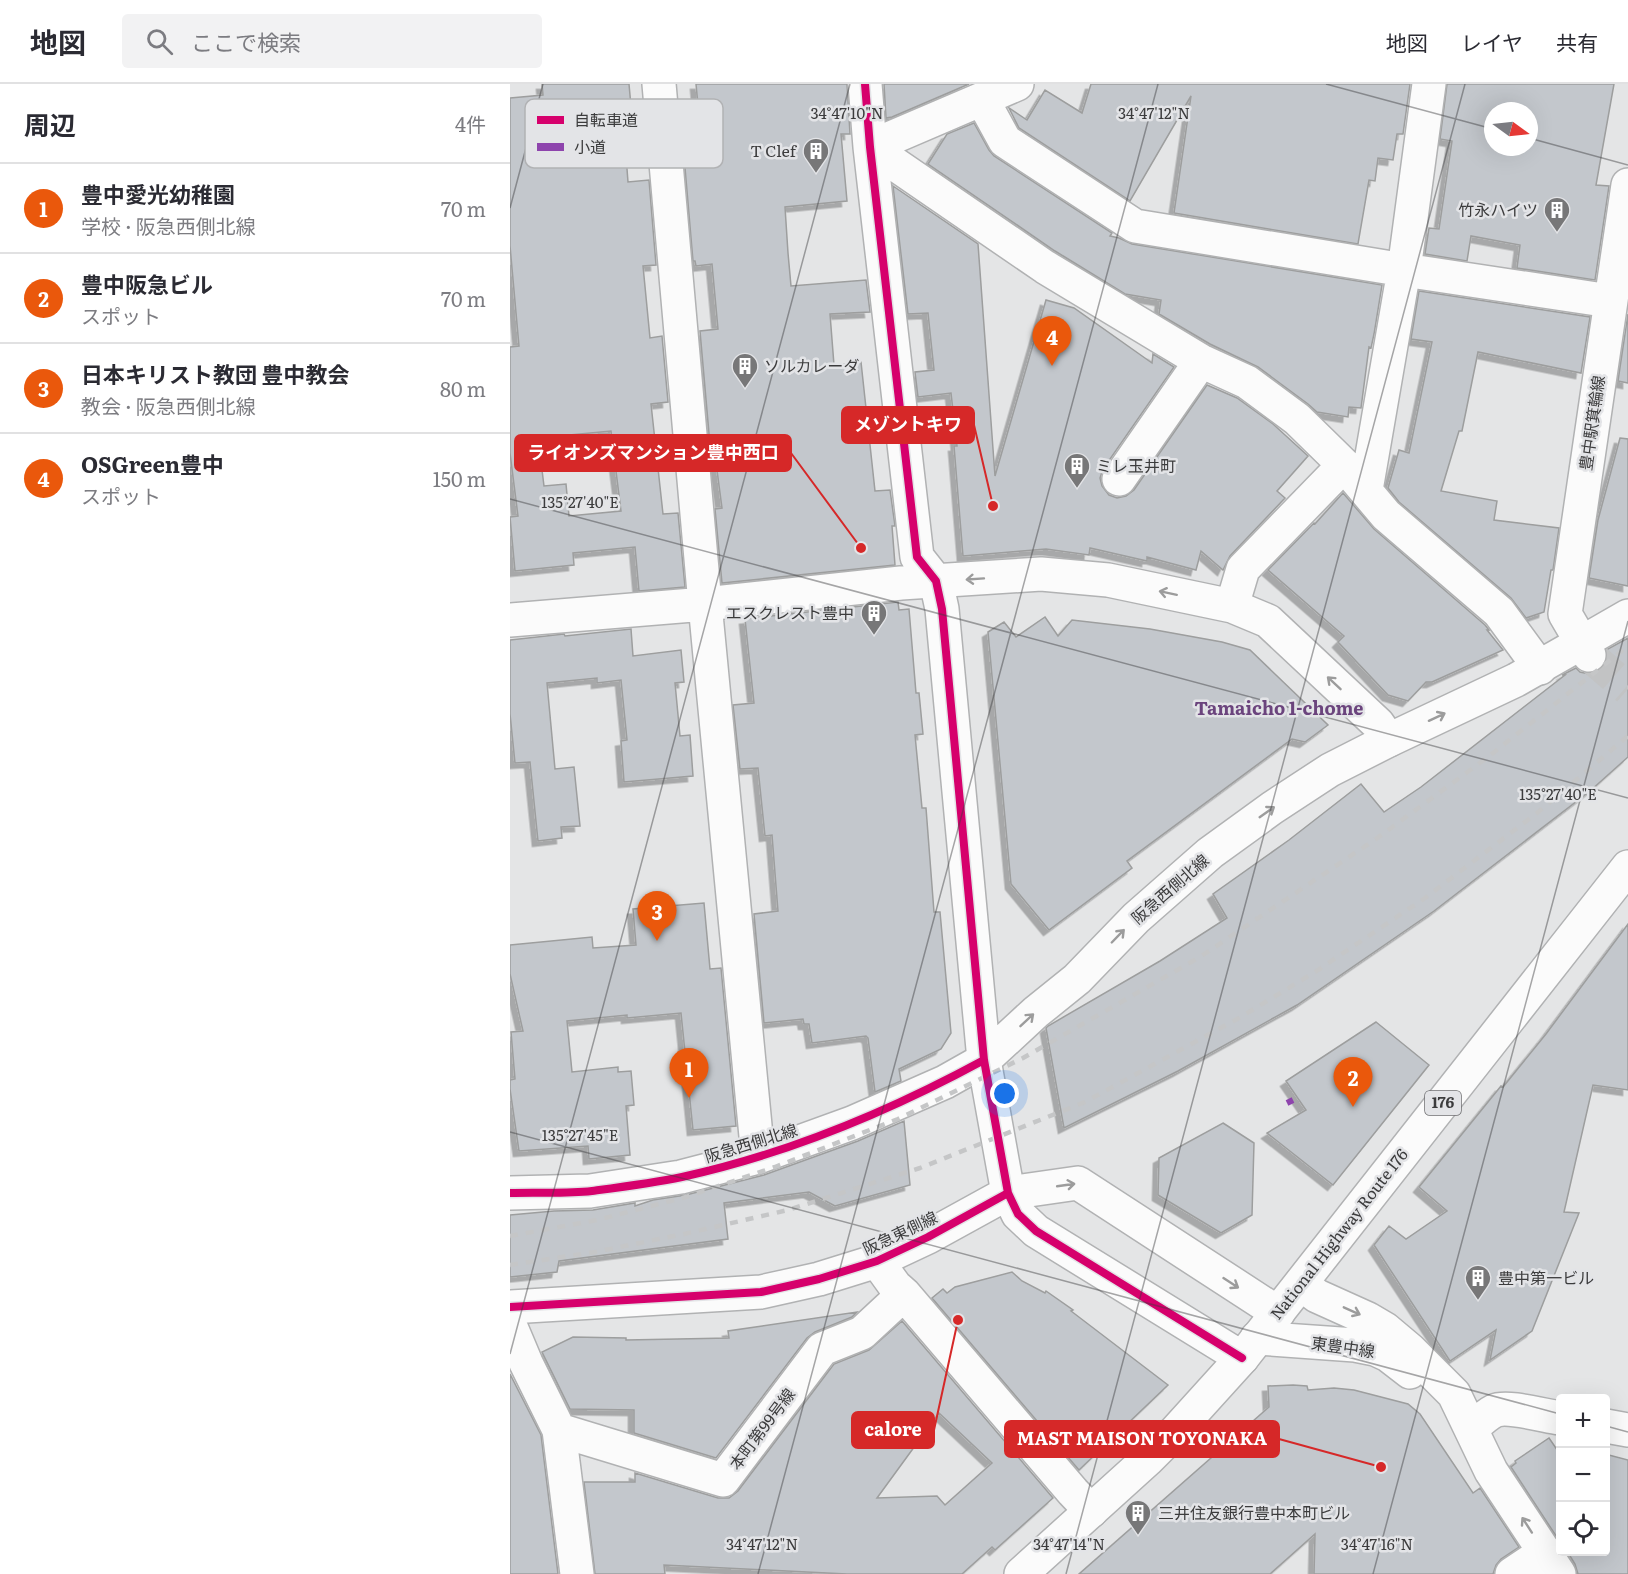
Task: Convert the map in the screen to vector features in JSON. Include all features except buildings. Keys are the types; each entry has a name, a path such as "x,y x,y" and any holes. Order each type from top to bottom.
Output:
{"main road":[{"path":"659,84 660,99"},
{"path":"865,84 870,147 917,557 936,581 942,609 984,1060 1008,1193 1018,1214 1036,1230 1250,1348"},
{"path":"870,147 1017,84"},
{"path":"1366,490 1404,270 1429,84"},
{"path":"982,99 1005,141 1135,226 1610,301"},
{"path":"870,147 1045,267 1201,361 1247,382 1297,419 1344,465 1386,515 1499,612 1540,668"},
{"path":"666,168 758,1157"},
{"name":"豊中駅箕輪線","path":"1585,650 1565,614 1628,185"},
{"path":"1119,479 1201,361"},
{"path":"1232,606 1244,569 1344,465"},
{"path":"510,620 705,604 901,583 1041,574 1108,580 1232,606 1268,621 1378,724 1389,740"},
{"name":"阪急西側北線","path":"510,1193 590,1191 681,1177 758,1157 852,1123 945,1082 984,1060 1036,1012 1077,979 1136,918 1210,853 1272,808 1330,770 1389,740 1540,668 1585,650 1628,616"},
{"name":"National Highway Route 176","path":"1021,1574 1161,1446 1250,1348 1628,867"},
{"name":"阪急東側線","path":"510,1308 761,1292 819,1279 877,1261 928,1237 1008,1193 1078,1183 1278,1313"},
{"path":"877,1261 895,1286 1091,1511"},
{"name":"東豊中線","path":"1301,1284 1317,1296 1368,1318 1385,1329 1410,1350 1454,1394 1491,1471 1552,1563"},
{"name":"本町第99号線","path":"559,1430 723,1480 822,1349 862,1333 904,1294"},
{"path":"510,1325 559,1430 577,1574"},
{"name":"東豊中線","path":"1250,1348 1354,1345 1389,1354 1471,1429"},
{"path":"1471,1429 1494,1411 1515,1410 1556,1417"},
{"path":"1610,1427 1628,1430"},
{"path":"1512,1574 1552,1563"}],"tunnel":[{"path":"1589,655 1628,689"}],"railway":[{"path":"510,1236 597,1220 686,1197 775,1167 898,1119 1023,1058 1200,957 1376,839 1488,757 1628,646"},
{"path":"510,1265 595,1252 788,1210 920,1168 1085,1102 1239,1018 1315,972 1425,898 1537,813 1628,736"}],"marked path":[{"path":"1287,1103 1293,1100"}],"cycle path":[{"path":"865,84 870,147 917,557 936,581 942,609 984,1060 1008,1193 1018,1214 1036,1231 1242,1358"},
{"path":"510,1193 592,1191 671,1179 721,1167 837,1129 912,1097 984,1060"},
{"path":"510,1307 761,1292 819,1279 877,1261 928,1237 1008,1193"}],"place":[{"name":"T Clef","path":"816,174"},
{"name":"竹永ハイツ","path":"1557,233"},
{"name":"OSGreen豊中","path":"1052,366"},
{"name":"ソルカレーダ","path":"745,389"},
{"name":"ミレ玉井町","path":"1077,489"},
{"name":"メゾントキワ","path":"993,506"},
{"name":"ライオンズマンション豊中西口","path":"861,548"},
{"name":"エスクレスト豊中","path":"874,636"},
{"name":"日本キリスト教団 豊中教会","path":"657,941"},
{"name":"豊中愛光幼稚園","path":"689,1098"},
{"name":"豊中阪急ビル","path":"1353,1107"},
{"name":"豊中第一ビル","path":"1478,1301"},
{"name":"calore","path":"958,1320"},
{"name":"MAST MAISON TOYONAKA","path":"1381,1467"},
{"name":"三井住友銀行豊中本町ビル","path":"1138,1536"}],"district":[{"name":"Tamaicho 1-chome","path":"1279,709"}]}
